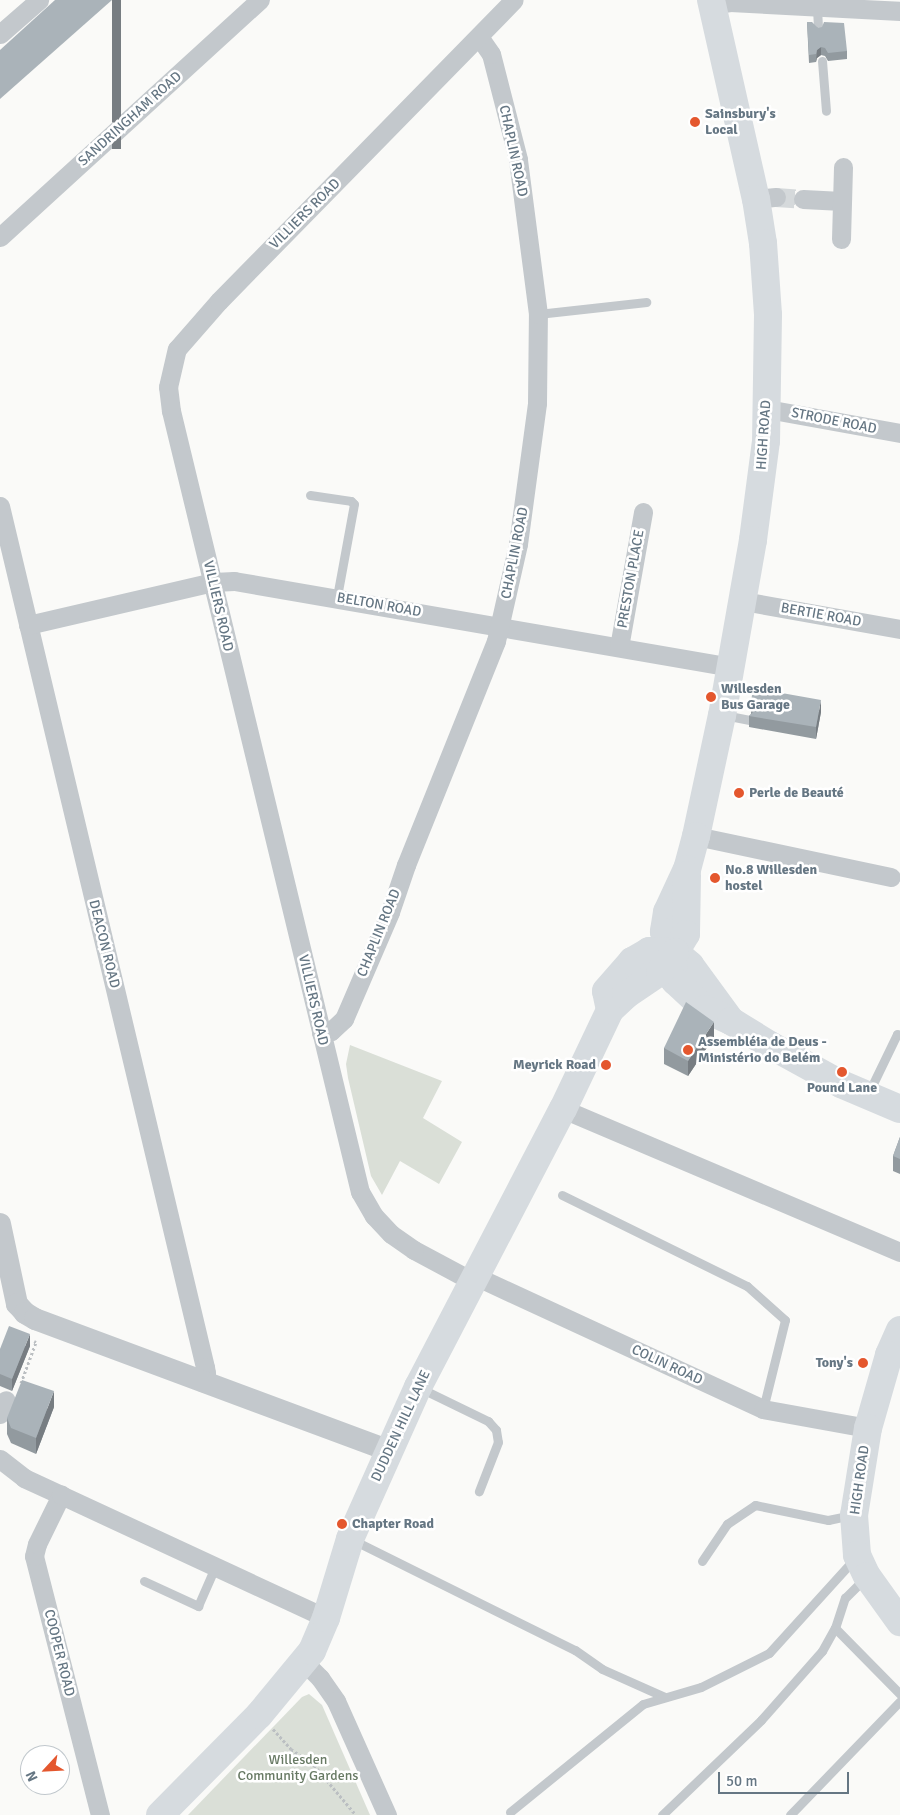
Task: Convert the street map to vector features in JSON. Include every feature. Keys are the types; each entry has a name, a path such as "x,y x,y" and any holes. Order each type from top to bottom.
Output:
{"main road":[{"name":"HIGH ROAD","path":"712,3 766,198 763,243 768,315 766,441 743,601 722,715 696,836 687,869 667,912 664,932 675,952 690,965 731,1021 770,1045 867,1097 900,1109"},
{"name":"DUDDEN HILL LANE","path":"160,1815 259,1714 304,1662 326,1618 350,1539 418,1387 563,1109 610,1010 606,991 632,961 649,951 675,952"},
{"name":"HIGH ROAD","path":"862,1565 854,1515 868,1428 889,1355 900,1330"},
{"path":"862,1565 900,1622"}],"street":[{"path":"0,34 38,0"},
{"name":"SANDRINGHAM ROAD","path":"0,237 260,0"},
{"name":"VILLIERS ROAD","path":"474,1278 414,1250 391,1234 374,1216 360,1192 170,403 168,387 172,364 177,350 218,301 514,0"},
{"path":"712,3 730,2 900,11"},
{"name":"CHAPLIN ROAD","path":"321,1033 331,1031 344,1019 390,912 406,865 496,641 518,544 531,459 536,403 538,314 518,159 491,54 479,37"},
{"path":"841,239 843,167"},
{"path":"803,198 842,201"},
{"name":"STRODE ROAD","path":"767,409 900,433"},
{"name":"DEACON ROAD","path":"0,506 206,1373 202,1382"},
{"name":"PRESTON PLACE","path":"619,648 643,512"},
{"name":"BELTON ROAD","path":"28,625 213,582 234,581 337,597 731,667"},
{"name":"BERTIE ROAD","path":"743,601 900,629"},
{"path":"696,836 891,877"},
{"path":"563,1109 900,1252"},
{"path":"0,1224 17,1304 25,1313 35,1319 389,1451"},
{"name":"COLIN ROAD","path":"474,1278 763,1409 868,1428"},
{"path":"0,1459 24,1478 326,1618"},
{"name":"COOPER ROAD","path":"61,1495 37,1544 34,1556 100,1815"},
{"path":"304,1662 320,1678 336,1701 387,1815"}],"lane":[{"path":"817,8 818,30"},
{"path":"822,62 826,111"},
{"path":"538,314 646,302"},
{"path":"310,495 351,501 354,504 337,597"},
{"path":"722,715 750,720"},
{"path":"867,1097 893,1042 898,1034 900,1035"},
{"path":"562,1195 748,1286 785,1320 763,1409"},
{"path":"418,1387 488,1421 496,1430 498,1442 479,1491"},
{"path":"702,1561 727,1524 755,1505 828,1520 854,1515"},
{"path":"350,1539 575,1650 602,1669 665,1698"},
{"path":"662,1815 761,1720 822,1651 835,1628 845,1598 862,1565"},
{"path":"510,1812 642,1704 701,1687 770,1654 862,1565"},
{"path":"144,1582 198,1606 215,1567"},
{"path":"835,1628 900,1694"},
{"path":"790,1815 900,1701"}],"path":[{"path":"20,1385 36,1342"},
{"path":"270,1726 291,1749 314,1765 356,1815"}],"green space":[{"path":"350,1045 442,1081 423,1118 462,1142 439,1184 400,1161 382,1195 371,1176 348,1078 346,1064"},
{"name":"Willesden Community Gardens","path":"309,1694 322,1705 370,1815 188,1815 302,1697"}],"building":[{"path":"55,0 112,0 0,99 0,50"},
{"path":"807,22 812,22 818,28 822,27 824,22 844,23 847,51 828,53 825,48 821,47 817,50 816,54 809,55"},
{"path":"753,688 821,700 816,727 749,716 756,709 751,702"},
{"path":"686,1002 714,1022 688,1061 664,1048"},
{"path":"900,1137 900,1159 893,1156"},
{"path":"9,1326 30,1334 12,1379 0,1374 0,1349"},
{"path":"22,1380 54,1391 36,1438 11,1428 7,1418"}],"tunnel":[{"path":"776,197 803,199"}],"place":[{"name":"Sainsbury's Local","path":"695,122"},
{"name":"Willesden Bus Garage","path":"711,697"},
{"name":"Perle de Beauté","path":"739,793"},
{"name":"No.8 Willesden hostel","path":"715,878"},
{"name":"Assembléia de Deus - Ministério do Belém","path":"688,1050"},
{"name":"Meyrick Road","path":"606,1065"},
{"name":"Pound Lane","path":"842,1072"},
{"name":"Tony's","path":"863,1363"},
{"name":"Chapter Road","path":"342,1524"}]}
